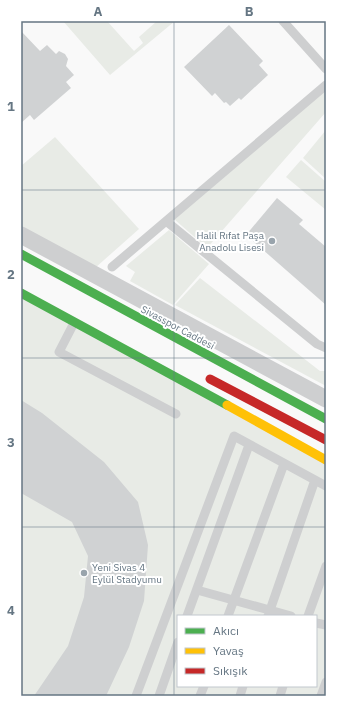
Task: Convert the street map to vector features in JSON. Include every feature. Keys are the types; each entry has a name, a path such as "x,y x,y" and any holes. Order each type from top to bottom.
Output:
{"street":[{"path":"21,235 326,399"},
{"name":"Sivasspor Caddesi","path":"21,254 326,419"},
{"path":"21,293 74,323 130,350 326,460"},
{"path":"201,374 326,440"}],"lane":[{"path":"283,21 326,69"},
{"path":"112,267 326,85"},
{"path":"166,221 317,344 326,348"},
{"path":"74,323 59,352 176,414"},
{"path":"136,696 234,436 326,486"},
{"path":"188,615 249,445"},
{"path":"228,615 284,464"},
{"path":"269,613 315,480"},
{"path":"308,615 326,566"},
{"path":"197,590 269,613 283,615"},
{"path":"159,696 177,645"},
{"path":"321,696 326,682"}],"shaded area":[{"path":"63,21 107,21 134,51 143,43 139,37 157,21 175,21 110,75"},
{"path":"326,89 326,112 207,248 174,219"},
{"path":"326,130 326,179 303,158"},
{"path":"55,137 139,229 95,268 21,228 21,166"},
{"path":"301,160 326,182 326,210 286,177"},
{"path":"169,230 209,264 173,305 130,281 135,272 126,266"},
{"path":"200,278 320,371 326,371 326,386 175,305"},
{"path":"21,297 326,463 326,696 21,696"}],"building":[{"path":"229,25 263,61 259,65 268,75 241,100 239,98 230,106 226,102 224,103 215,93 212,96 184,67"},
{"path":"21,31 40,51 47,45 56,54 59,51 65,54 68,59 66,66 74,75 66,82 71,88 34,120 30,115 21,123"},
{"path":"277,198 303,220 299,224 326,247 326,305 246,235"},
{"name":"Yeni Sivas 4 Eylül Stadyumu","path":"21,400 42,413 104,462 138,502 148,545 144,601 129,647 106,696 34,696 68,646 84,597 88,556 72,522 21,493"}],"traffic: fast":[{"path":"21,254 326,419"},
{"path":"21,293 227,405"}],"traffic: slow":[{"path":"227,405 326,460"}],"traffic: jam":[{"path":"210,379 326,440"}],"place":[{"name":"Halil Rıfat Paşa Anadolu Lisesi","path":"272,241"},
{"name":"Yeni Sivas 4 Eylül Stadyumu","path":"84,573"}]}
